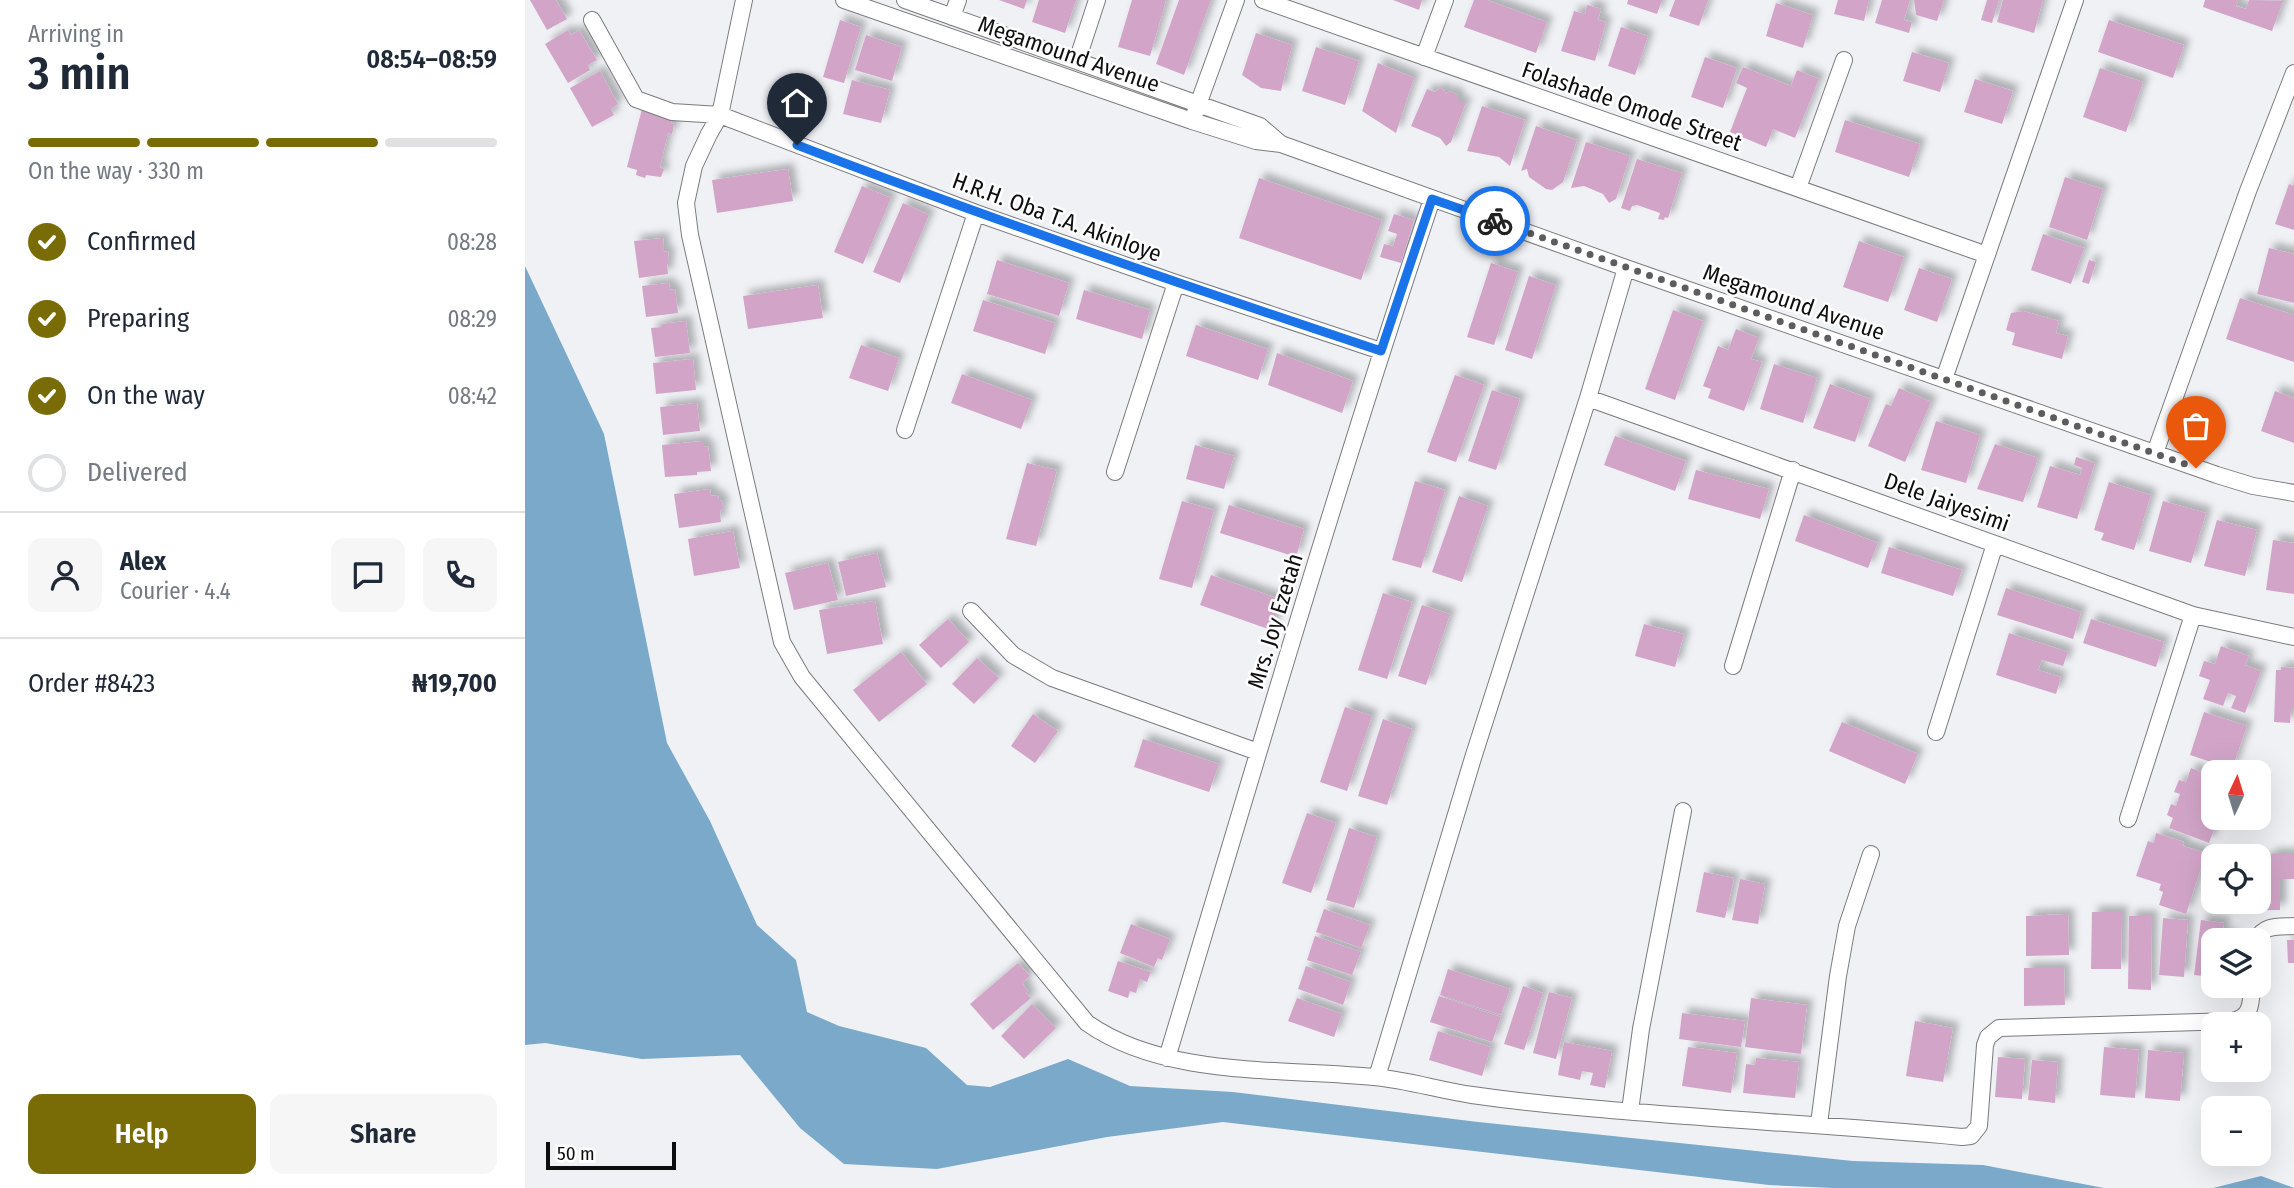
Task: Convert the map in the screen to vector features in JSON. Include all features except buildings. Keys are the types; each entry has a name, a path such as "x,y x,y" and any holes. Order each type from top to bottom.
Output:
{"street":[{"path":"744,0 720,115 694,166 686,203 690,235 782,642 802,677 1087,1023 1121,1043 1189,1064 1377,1077 1472,1095 1630,1111 1962,1137 1971,1136 1979,1126 1985,1045 1988,1037 1999,1028 2233,1021 2247,1014 2251,998"},
{"name":"Megamound Avenue","path":"844,0 1192,121 1256,141 1281,144 1626,268 2252,486 2294,493"},
{"name":"Megamound Avenue","path":"905,0 1260,126 1281,144"},
{"path":"952,17 958,0"},
{"path":"1077,61 1097,0"},
{"path":"1192,121 1236,0"},
{"name":"Folashade Omode Street","path":"1263,0 1987,255"},
{"path":"1424,57 1445,0"},
{"path":"1944,379 2075,0"},
{"name":"H.R.H. Oba T.A. Akinloye","path":"592,20 636,99 672,112 720,115 976,213 1381,351"},
{"path":"1798,188 1844,60"},
{"path":"2155,453 2248,191 2294,73"},
{"name":"Mrs. Joy Ezetah","path":"1167,1058 1381,351 1432,199"},
{"path":"905,430 976,213"},
{"path":"1377,1077 1626,268"},
{"path":"1115,472 1176,283"},
{"name":"Dele Jaiyesimi","path":"1588,398 2193,615 2294,637"},
{"path":"1733,666 1793,470"},
{"path":"1936,733 1995,544"},
{"path":"971,611 1013,655 1052,678 1258,752"},
{"path":"2128,819 2193,615"},
{"path":"1630,1111 1641,1029 1683,811"},
{"path":"1819,1124 1847,926 1871,854"},
{"path":"2266,928 2294,926"}],"water":[{"path":"525,266 604,434 667,743 710,821 757,925 796,960 807,1012 839,1026 926,1048 967,1085 990,1087 1068,1059 1130,1086 1233,1092 1478,1122 1853,1161 1983,1165 2104,1188 1833,1188 1769,1185 1223,1122 1107,1137 937,1169 844,1164 800,1128 740,1055 642,1059 545,1043 525,1045"},
{"path":"2261,1176 2294,1188 2213,1188"}],"way so far":[{"path":"1495,221 2196,468"}],"route":[{"path":"797,145 976,213 1381,351 1432,199 1495,221"}]}
